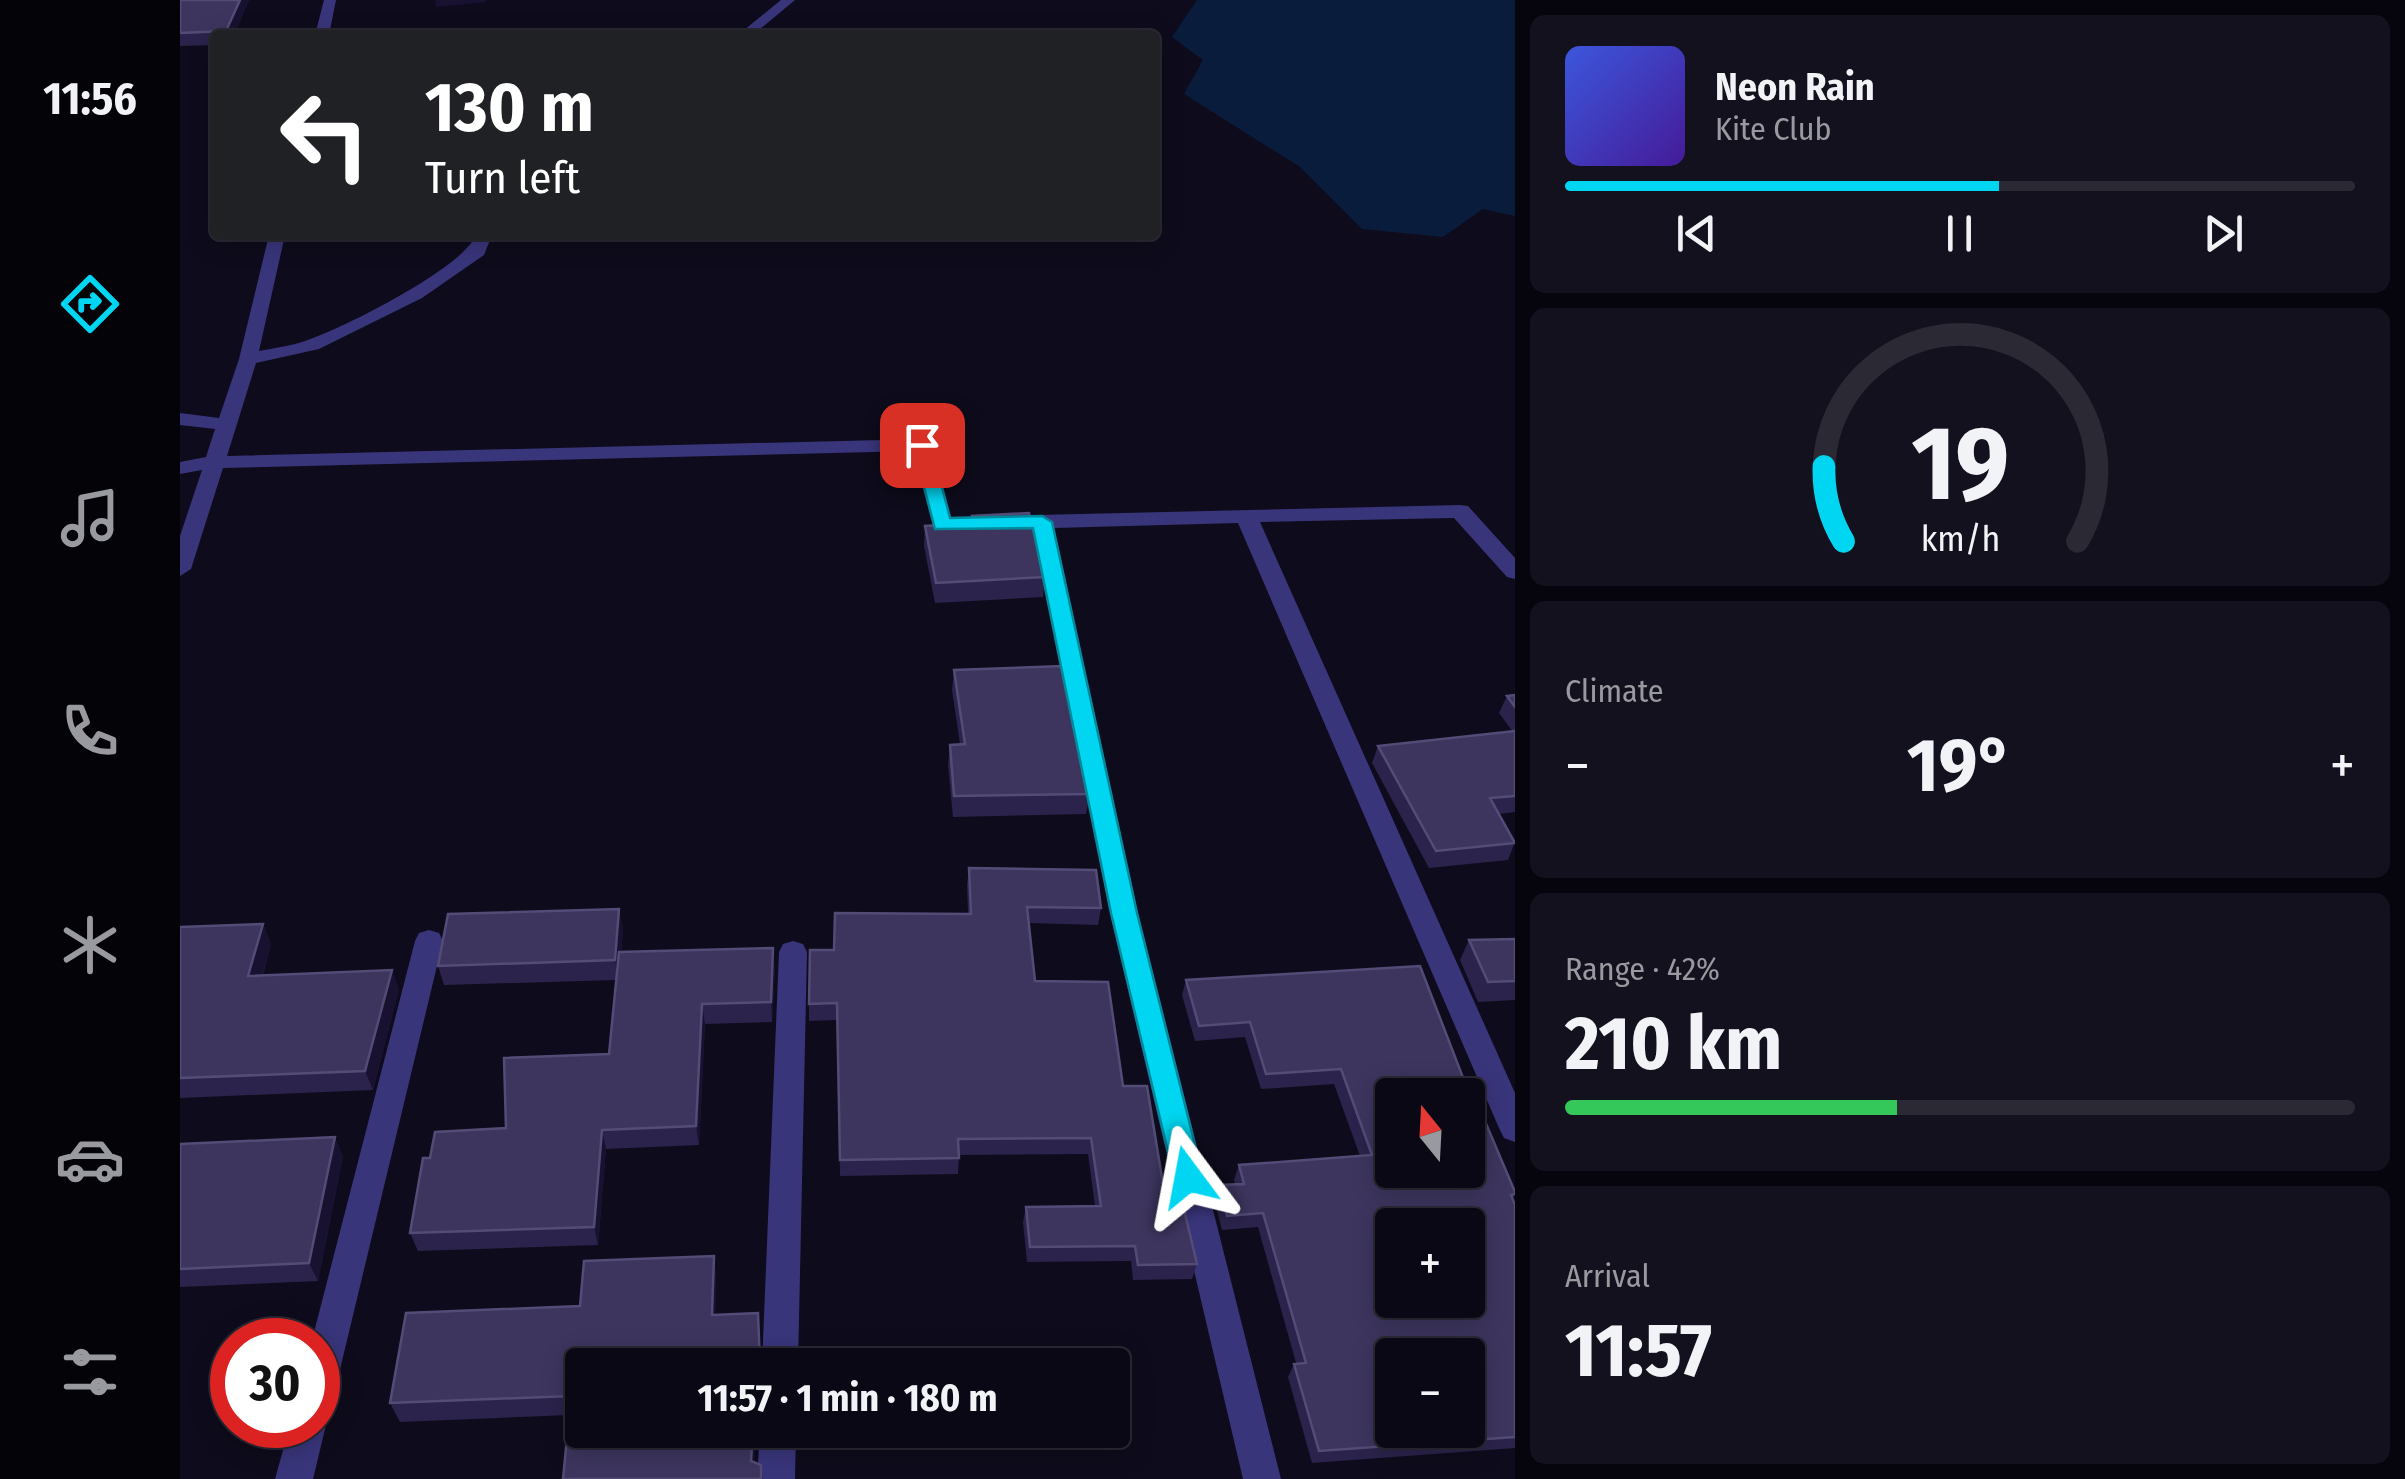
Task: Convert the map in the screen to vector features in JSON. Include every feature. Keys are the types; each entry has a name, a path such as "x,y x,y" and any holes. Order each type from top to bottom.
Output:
{"street":[{"path":"323,30 330,0"},
{"path":"751,30 790,0"},
{"path":"180,569 248,360 275,240"},
{"path":"248,360 312,345 416,294 478,250 482,240"},
{"path":"180,420 227,425"},
{"path":"180,468 215,462 922,445 942,524 1460,511 1515,572"},
{"path":"1246,516 1515,1128"},
{"path":"1042,522 1124,913 1262,1479"},
{"path":"335,1318 429,941"},
{"path":"781,1348 793,952"},
{"path":"294,1479 302,1448"},
{"path":"776,1479 777,1448"}],"water":[{"path":"1197,0 1515,0 1515,216 1483,209 1443,237 1362,229 1300,167 1184,94 1203,60 1172,37"}],"building":[{"path":"180,0 240,0 226,30 180,33"},
{"path":"1029,513 1045,577 936,583 925,526 974,523 972,516"},
{"path":"1062,666 1090,794 954,796 950,745 965,744 954,670"},
{"path":"1515,731 1515,796 1490,798 1515,843 1436,851 1378,746"},
{"path":"969,868 1096,870 1101,908 1027,907 1035,981 1108,982 1123,1086 1147,1086 1163,1184 1178,1184 1197,1264 1138,1265 1135,1246 1030,1247 1026,1207 1101,1206 1091,1138 958,1139 959,1158 840,1160 837,1003 809,1004 810,950 834,950 835,913 971,914"},
{"path":"619,909 615,960 438,966 448,914"},
{"path":"263,924 248,976 392,970 365,1071 180,1078 180,927"},
{"path":"1515,939 1515,981 1488,982 1469,940"},
{"path":"773,948 771,1002 702,1004 696,1126 602,1130 594,1227 410,1233 423,1158 430,1158 435,1132 506,1128 504,1058 609,1054 619,952"},
{"path":"1420,966 1463,1078 1375,1078 1375,1188 1485,1188 1485,1121 1515,1192 1511,1195 1515,1205 1515,1437 1485,1439 1485,1338 1375,1338 1375,1447 1319,1451 1294,1364 1306,1363 1263,1213 1227,1216 1219,1185 1244,1184 1239,1165 1372,1155 1341,1069 1266,1074 1250,1022 1199,1026 1186,980"},
{"path":"335,1137 309,1263 180,1269 180,1144"},
{"path":"714,1256 712,1315 758,1313 759,1348 565,1348 565,1396 390,1403 406,1313 580,1306 584,1261"},
{"path":"566,1448 752,1448 751,1461 761,1465 761,1479 563,1479"}],"route":[{"path":"922,445 942,524 1042,522 1124,913 1188,1177"}]}
